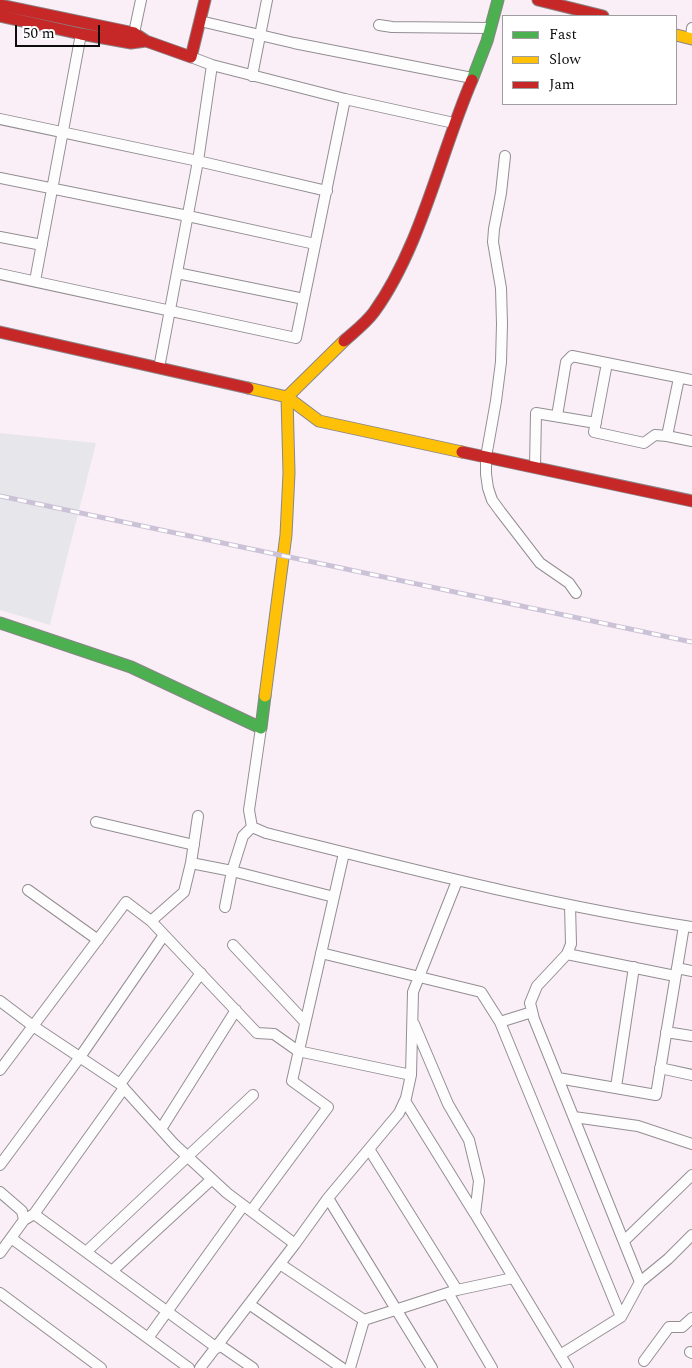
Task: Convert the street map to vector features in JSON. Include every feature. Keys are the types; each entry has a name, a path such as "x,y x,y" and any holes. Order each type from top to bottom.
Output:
{"street":[{"path":"134,33 141,0"},
{"path":"191,57 205,0"},
{"path":"252,76 267,0"},
{"path":"252,827 249,810 286,535 289,473 287,397 337,350 381,302 407,252 472,78 498,0"},
{"path":"538,0 599,15"},
{"path":"0,5 10,11 81,34 131,43 146,41"},
{"path":"10,11 134,33 146,41 212,65 345,99 454,123"},
{"path":"200,21 472,78"},
{"path":"379,25 392,27 490,28"},
{"path":"35,281 81,34"},
{"path":"677,34 692,35"},
{"path":"159,368 198,161 212,65"},
{"path":"0,274 296,338 345,99"},
{"path":"0,119 198,161 327,191"},
{"path":"505,156 502,193 493,242 501,288 501,362 486,456 486,474 492,500 540,563 569,583 576,593"},
{"path":"0,178 315,244"},
{"path":"0,237 42,245"},
{"path":"177,273 304,299"},
{"path":"0,332 287,397 319,421 692,501"},
{"path":"557,416 566,362 572,356 692,380"},
{"path":"607,363 594,432 644,443 654,435 692,441"},
{"path":"667,436 678,378"},
{"path":"535,467 536,413 596,423"},
{"path":"0,623 131,667 261,728"},
{"path":"151,921 184,892 198,816"},
{"path":"96,822 194,845"},
{"path":"252,827 266,833 457,881 638,919 688,926 676,972 656,1095 558,1078"},
{"path":"224,907 232,871 243,836 252,827"},
{"path":"148,1338 247,1208 328,1107 292,1081 344,853"},
{"path":"191,862 334,897"},
{"path":"200,1368 296,1244 328,1198 399,1113 411,1075 413,992 457,881"},
{"path":"28,890 98,940"},
{"path":"0,1069 126,902 151,921 256,1033 274,1034 298,1052 411,1075"},
{"path":"570,904 571,944 567,954 536,986 530,1003 640,1282"},
{"path":"0,1164 80,1057 164,935"},
{"path":"232,945 305,1022"},
{"path":"321,954 481,992 500,1022 621,1317"},
{"path":"567,954 634,967 676,972 692,971"},
{"path":"616,1087 634,967"},
{"path":"0,1253 24,1220 34,1214 201,973"},
{"path":"0,1000 33,1026 122,1086 187,1157 226,1193 296,1244"},
{"path":"161,1129 236,1010"},
{"path":"500,1022 532,1012"},
{"path":"412,1020 448,1104 469,1140 478,1181 475,1214"},
{"path":"666,1032 692,1036"},
{"path":"660,1068 692,1075"},
{"path":"86,1252 253,1095"},
{"path":"404,1100 568,1368"},
{"path":"574,1117 638,1126 692,1144"},
{"path":"369,1149 452,1292 492,1368"},
{"path":"624,1241 692,1175"},
{"path":"112,1271 212,1179"},
{"path":"0,1192 22,1211 24,1220"},
{"path":"328,1198 432,1368"},
{"path":"34,1214 168,1313 253,1368"},
{"path":"560,1355 621,1317 640,1282 668,1259 692,1235"},
{"path":"11,1238 189,1368"},
{"path":"280,1264 364,1320"},
{"path":"364,1320 452,1292 513,1278"},
{"path":"0,1292 101,1368"},
{"path":"249,1304 342,1368"},
{"path":"644,1361 669,1327 682,1327 692,1318"},
{"path":"350,1368 364,1320"}],"shaded area":[{"path":"0,433 96,443 50,625 0,610"}],"railway":[{"path":"0,496 692,642"}],"traffic: fast":[{"path":"472,80 487,41 498,0"},
{"path":"0,623 131,667 261,728 265,696"}],"traffic: slow":[{"path":"677,35 692,39"},
{"path":"265,696 286,535 289,473 287,397 344,341"},
{"path":"248,388 287,397 319,421 462,452"}],"traffic: jam":[{"path":"0,5 134,33 146,41 191,57 205,0"},
{"path":"538,0 599,15"},
{"path":"0,16 131,43 146,41"},
{"path":"344,341 364,324 374,312 405,259 472,80"},
{"path":"0,332 248,388"},
{"path":"462,452 692,501"}]}
